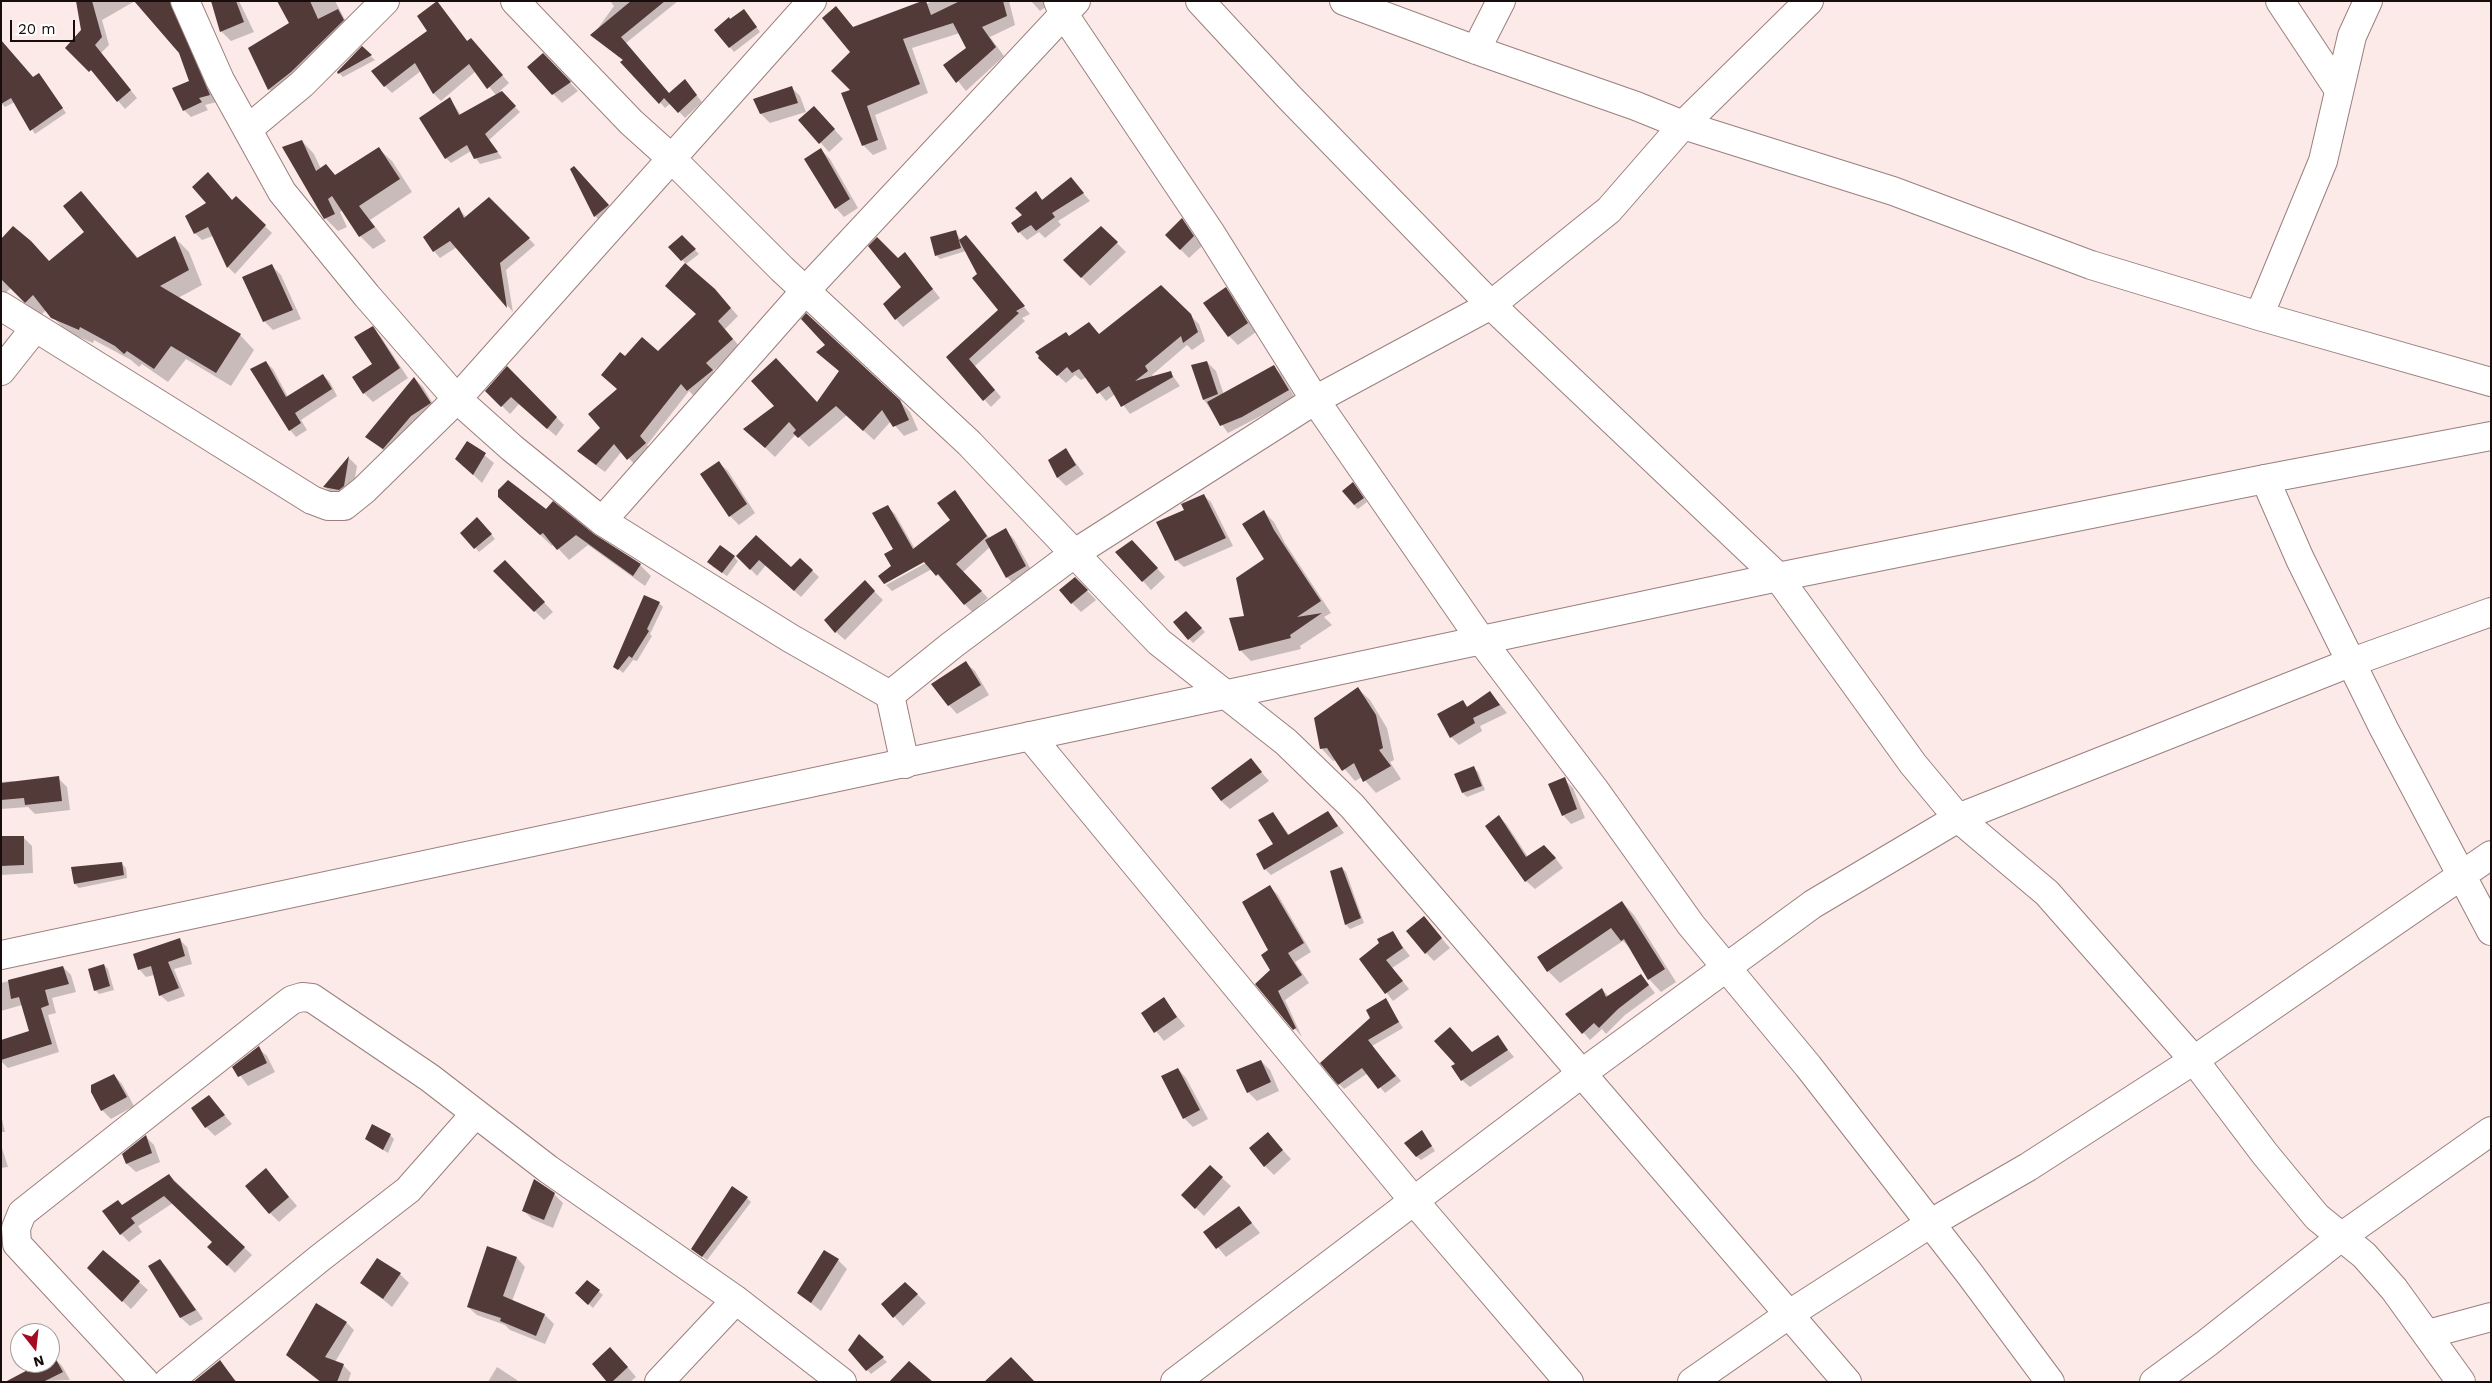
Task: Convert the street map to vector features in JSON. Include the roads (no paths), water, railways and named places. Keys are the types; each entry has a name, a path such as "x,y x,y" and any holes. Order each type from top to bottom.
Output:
{"main road":[{"path":"185,1 220,80 260,156 282,192 367,296 458,399 512,448 602,521 790,638 890,695 905,764"},
{"path":"248,130 302,84 385,1"},
{"path":"515,1 631,122 671,158 712,201 969,444 1159,642 1194,671 1227,693 1286,742 1352,806 1581,1074 1790,1313 1847,1382"},
{"path":"1,306 312,500 328,506 344,506 364,490 458,399 812,1"},
{"path":"1200,1 1289,97 1491,305 1778,577 1913,764 1958,818 2047,893 2194,1060 2296,1193 2317,1217 2364,1255 2394,1289 2461,1382"},
{"path":"1344,1 1684,125 1893,191 2091,265 2259,316 2491,382"},
{"path":"1476,50 1501,1"},
{"path":"890,695 952,645 1075,553 1315,400 1491,305 1609,210 1684,125 1809,1"},
{"path":"2280,1 2339,90"},
{"path":"2259,316 2323,160 2352,36 2368,1"},
{"path":"602,521 806,290 1066,5 1315,400 1480,640 1594,789 1691,925 1808,1066 1931,1224 2050,1382"},
{"path":"1,371 35,328"},
{"path":"1,955 1778,577 2265,478 2491,436"},
{"path":"2265,478 2300,559 2384,729 2491,931"},
{"path":"1175,1382 1581,1074 1813,904 1958,818 2352,662 2491,612"},
{"path":"1030,736 1414,1201 1569,1382"},
{"path":"1692,1382 1790,1313 1931,1224 2028,1167 2194,1060 2491,855"},
{"path":"144,1382 18,1244 16,1228 22,1213 284,1006 292,1000 302,997 312,998 430,1078 548,1169 736,1300 842,1382"},
{"path":"168,1382 320,1258 408,1190 475,1114"},
{"path":"2154,1382 2207,1343 2341,1237 2491,1130"},
{"path":"659,1382 736,1300"},
{"path":"2428,1334 2491,1317"}]}
